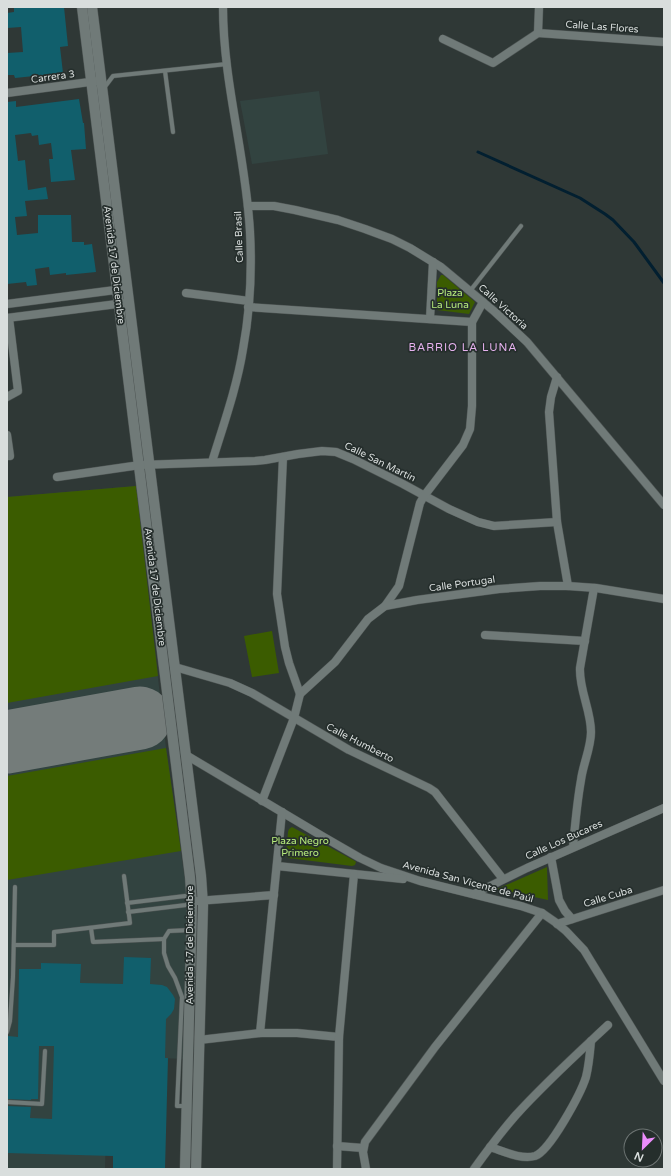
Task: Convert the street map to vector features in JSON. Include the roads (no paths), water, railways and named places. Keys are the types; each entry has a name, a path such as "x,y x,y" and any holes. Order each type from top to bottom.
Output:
{"street":[{"name":"Avenida 17 de Diciembre","path":"82,7 98,84 123,289 119,304 190,877 192,930 185,1169"},
{"name":"Avenida 17 de Diciembre","path":"92,7 98,84 123,289 130,302 201,876 203,900 196,1169"},
{"name":"Calle Brasil","path":"212,462 240,363 247,325 251,251 248,206 227,64 223,7"},
{"path":"443,39 493,63 538,33 539,7"},
{"name":"Calle Las Flores","path":"538,33 664,42"},
{"name":"Carrera 3","path":"7,93 98,84"},
{"name":"Calle Victoria","path":"248,206 274,206 338,220 392,239 433,262 507,322 527,342 664,505"},
{"path":"430,319 433,262"},
{"path":"7,304 123,289"},
{"path":"186,293 248,304 472,322"},
{"path":"7,397 18,391 8,318 130,302"},
{"path":"386,606 399,586 420,503 462,445 470,429 472,406 472,322 483,302"},
{"path":"557,377 549,406 557,522 568,586"},
{"path":"7,435 10,456 7,456"},
{"name":"Calle San Martín","path":"57,477 150,464 265,460 298,454 331,451 341,453 460,515 486,525 494,526 557,522"},
{"path":"262,800 294,718 300,694 285,647 277,594 283,457"},
{"name":"Calle Portugal","path":"300,694 335,662 368,619 386,606 417,600 499,589 540,586 594,588 664,599"},
{"path":"573,847 580,785 591,731 580,677 594,588"},
{"path":"485,635 585,641"},
{"name":"Calle Humberto","path":"175,667 238,686 365,759 421,784 435,792 503,880"},
{"name":"Avenida San Vicente de Paúl","path":"186,754 360,858 394,873 420,881 521,906 542,913 571,936 584,950 664,1081"},
{"name":"Calle Los Bucares","path":"474,894 573,847 664,808"},
{"path":"260,1033 282,812"},
{"path":"551,857 559,900 565,911 572,919"},
{"path":"277,866 420,881"},
{"path":"337,1169 339,1036 354,874"},
{"name":"Calle Cuba","path":"557,924 664,890"},
{"path":"192,901 274,895"},
{"path":"366,1169 363,1148 365,1142 435,1047 542,913"},
{"path":"474,1169 515,1116 608,1025"},
{"path":"199,1040 260,1033 297,1033 339,1036"},
{"path":"490,1147 512,1154 526,1156 536,1156 544,1150 581,1090 588,1067 591,1041"},
{"path":"337,1146 363,1148"}],"lane":[{"path":"98,84 113,76 227,64"},
{"path":"165,71 173,132"},
{"path":"470,291 521,226"},
{"path":"14,945 54,945 54,932 130,923 124,876"},
{"path":"7,1032 10,1021 15,887"},
{"path":"127,903 185,896 192,901 186,905 128,912"},
{"path":"91,928 93,942 164,939"},
{"path":"187,1106 177,1106 182,997 165,958 164,939 169,931 192,930"},
{"path":"7,1102 42,1104 45,1051"}],"waterway":[{"path":"478,152 580,198 605,214 613,220 634,242 664,283"}],"district":[{"name":"BARRIO LA LUNA","path":"463,347"}],"park label":[{"name":"Plaza La Luna","path":"450,298"},
{"name":"Plaza Negro Primero","path":"300,846"}]}
